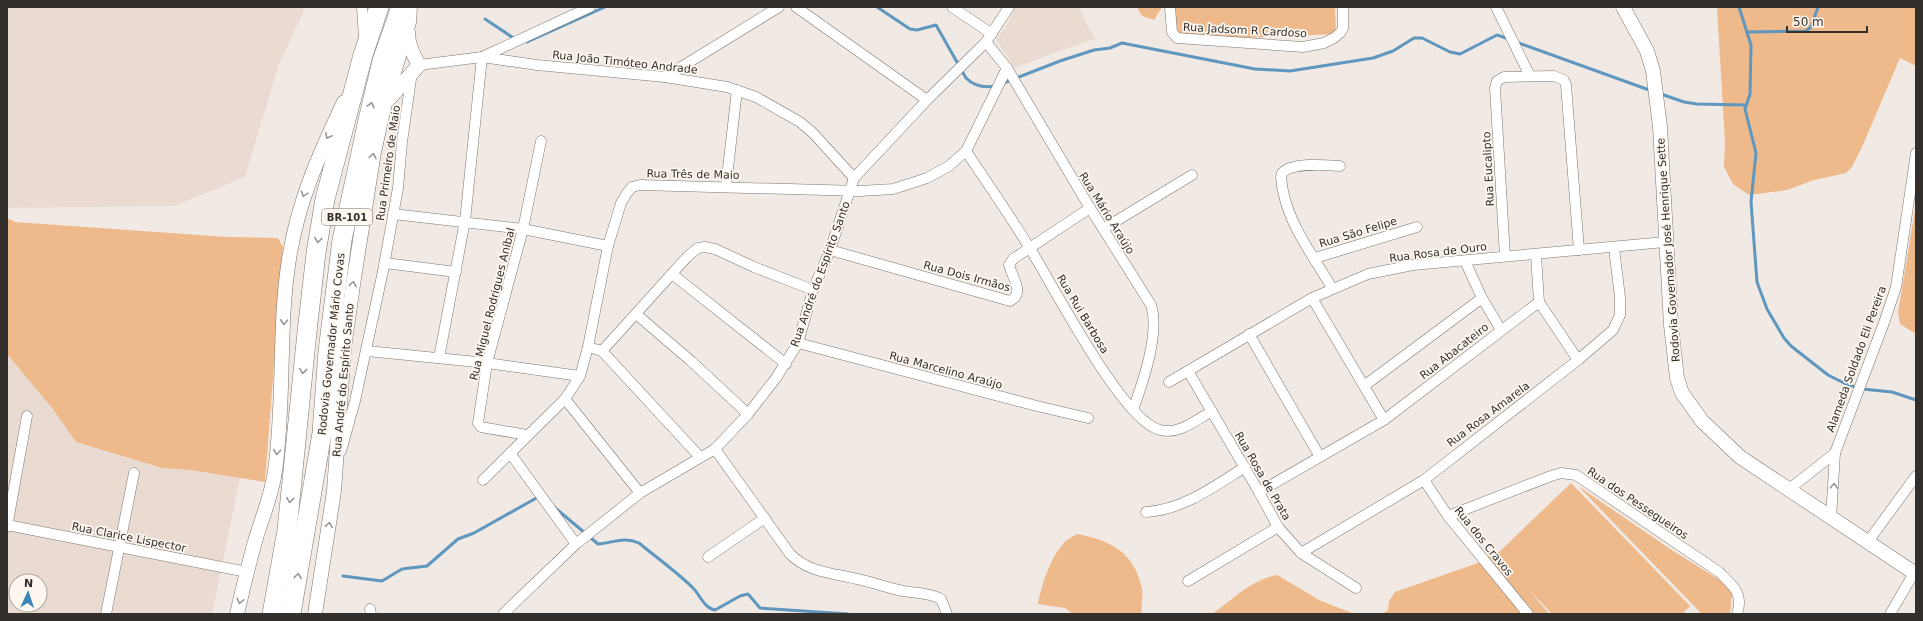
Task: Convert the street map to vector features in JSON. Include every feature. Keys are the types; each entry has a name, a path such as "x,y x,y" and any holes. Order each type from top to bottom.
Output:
{"highway":[{"name":"BR-101","path":"272,614 287,530 316,254 325,199 365,48 379,7"},
{"name":"Rodovia Governador Mário Covas","path":"291,614 322,433 328,351 342,240 369,112 382,61 405,14"}],"street":[{"path":"362,7 365,48"},
{"name":"Rua André do Espírito Santo","path":"315,614 329,527 348,313 370,176 405,14 410,7"},
{"path":"385,103 416,68 482,57 590,7"},
{"path":"666,76 779,7"},
{"path":"796,7 927,100"},
{"name":"Rua Mário Araújo","path":"952,7 989,38 1090,208 1151,305 1154,314 1154,327 1148,357 1133,410"},
{"name":"Rua André do Espírito Santo","path":"503,614 576,544 640,493 715,449 748,414 786,364 798,343 813,290 830,250 854,178 927,100 989,38 1008,7"},
{"name":"Rua Jadsom R Cardoso","path":"1170,7 1172,32 1177,38 1303,47 1324,43 1340,33 1343,28 1343,7"},
{"path":"1496,7 1530,76 1554,76 1564,80 1567,90 1579,250"},
{"name":"Rodovia Governador José Henrique Sette","path":"1623,7 1647,52 1654,71 1660,127 1665,242 1674,363 1682,393 1702,421 1740,457 1915,574"},
{"path":"405,14 408,41 416,68"},
{"path":"439,358 465,221 482,57"},
{"name":"Rua João Timóteo Andrade","path":"482,57 537,65 666,76 737,90 774,106 800,122 813,133 854,178"},
{"name":"Rua Primeiro de Maio","path":"335,472 356,401 385,263 416,68"},
{"path":"966,151 1007,68"},
{"path":"237,614 247,572 267,507 275,473 287,273 297,220 317,158 358,76"},
{"name":"Rua Eucalipto","path":"1505,256 1495,88 1497,81 1504,77 1530,76"},
{"path":"726,186 737,90"},
{"name":"Rua Miguel Rodrigues Aníbal","path":"527,435 481,427 479,425 479,418 487,363 523,229 541,141"},
{"name":"Rua Três de Maio","path":"483,480 565,399 580,376 588,347 608,246 621,203 632,187 640,185 726,186 860,191 893,189 927,178 949,166 966,151"},
{"name":"Rua Rui Barbosa","path":"966,151 1029,247 1107,377 1133,410 1152,427 1169,432 1187,426 1212,411"},
{"name":"Alameda Soldado Eli Pereira","path":"1832,518 1835,453 1896,287 1916,153"},
{"name":"Rua São Felipe","path":"1340,166 1305,165 1289,168 1282,173 1282,186 1294,227 1315,258 1417,227"},
{"path":"1103,229 1192,175"},
{"name":"Rua Dois Irmãos","path":"830,250 1010,301 1017,296 1018,289 1009,265 1013,259 1090,208"},
{"path":"393,214 465,221 523,229 608,246"},
{"name":"Rua Rosa de Ouro","path":"1169,382 1312,298 1332,288 1368,274 1413,265 1505,256 1536,255 1614,248 1665,242"},
{"path":"602,351 693,251 698,248 705,247 715,249 754,267 813,290"},
{"name":"Rua Rosa Amarela","path":"1301,553 1424,480 1578,360 1613,330 1620,314 1620,297 1614,248"},
{"path":"1536,255 1539,302 1578,360"},
{"path":"1315,258 1332,288"},
{"path":"1465,261 1482,298 1501,330"},
{"path":"385,263 456,272"},
{"path":"672,274 786,364"},
{"path":"1312,298 1384,420"},
{"path":"1364,386 1482,298"},
{"name":"Rua Abacateiro","path":"1259,492 1384,420 1539,302"},
{"path":"636,314 691,361 748,414"},
{"path":"1249,334 1320,457"},
{"name":"Rua Marcelino Araújo","path":"798,343 1088,418"},
{"path":"588,347 602,351 700,457"},
{"path":"367,351 487,363 580,376"},
{"name":"Rua Rosa de Prata","path":"1188,371 1245,467 1278,527 1301,553 1356,588"},
{"path":"565,399 640,493"},
{"path":"7,526 27,416"},
{"path":"715,449 790,554 799,563 815,570 894,589 931,595 941,600 947,614"},
{"path":"510,453 576,544"},
{"path":"1788,490 1835,453"},
{"path":"1146,512 1163,511 1183,503 1245,467"},
{"path":"106,614 134,473"},
{"name":"Rua dos Pessegueiros","path":"1448,516 1551,476 1561,473 1576,475 1719,572 1737,591 1740,598 1737,614"},
{"path":"1867,543 1916,476"},
{"name":"Rua dos Cravos","path":"1424,480 1448,516 1528,614"},
{"path":"708,557 765,518"},
{"name":"Rua Clarice Lispector","path":"7,526 247,572"},
{"path":"1188,581 1278,527"},
{"path":"1890,614 1915,574"}],"shaded area":[{"path":"7,7 306,7 279,64 245,177 174,206 7,208"},
{"path":"1015,7 1079,7 1088,27 1096,39 1064,49 1015,68 996,40 1010,20"},
{"path":"1137,7 1162,7 1154,20 1142,16"},
{"path":"1172,7 1335,7 1336,34 1173,41"},
{"path":"1717,7 1916,7 1916,66 1900,58 1862,147 1852,167 1846,173 1814,180 1787,190 1749,195 1733,184 1724,167 1725,142"},
{"path":"1916,204 1916,334 1900,324 1898,312"},
{"path":"7,218 15,222 227,237 278,238 283,247 265,482 190,470 162,468 76,442 52,408 7,354"},
{"path":"7,354 52,408 76,442 162,468 190,470 240,478 212,614 7,614"},
{"path":"1571,483 1690,606 1682,614 1552,614 1529,590 1549,614 1382,614 1388,610 1389,601 1395,592 1478,563 1495,551 1497,554"},
{"path":"1578,486 1670,549 1726,584 1732,594 1730,614 1698,614 1700,612"},
{"path":"1077,534 1101,540 1120,550 1127,557 1138,576 1142,589 1142,614 1073,614 1065,608 1038,604 1044,580 1055,555 1068,539"},
{"path":"1277,575 1321,601 1355,614 1212,614 1235,596 1259,581"}],"waterway":[{"path":"527,42 605,7"},
{"path":"877,7 910,29 917,30 936,25 966,78 980,86 996,86"},
{"path":"1739,7 1751,45 1750,94 1745,109 1756,153 1751,202 1757,282 1767,309 1784,338 1791,346 1828,375 1846,384 1862,389 1892,392 1916,400"},
{"path":"1747,32 1806,31 1811,27 1818,7"},
{"path":"485,19 515,39"},
{"path":"1001,84 1060,61 1094,50 1110,48 1122,43 1255,69 1290,71 1373,58 1393,51 1414,38 1422,38 1450,52 1460,54 1497,35 1509,39"},
{"path":"1516,42 1652,91"},
{"path":"1661,94 1684,102 1697,104 1745,105"},
{"path":"343,576 382,581 402,569 427,566 458,539 474,533 540,496"},
{"path":"553,506 598,544 623,540 639,543 687,582 711,609 715,610 740,596 748,594 760,608 848,614"}]}
